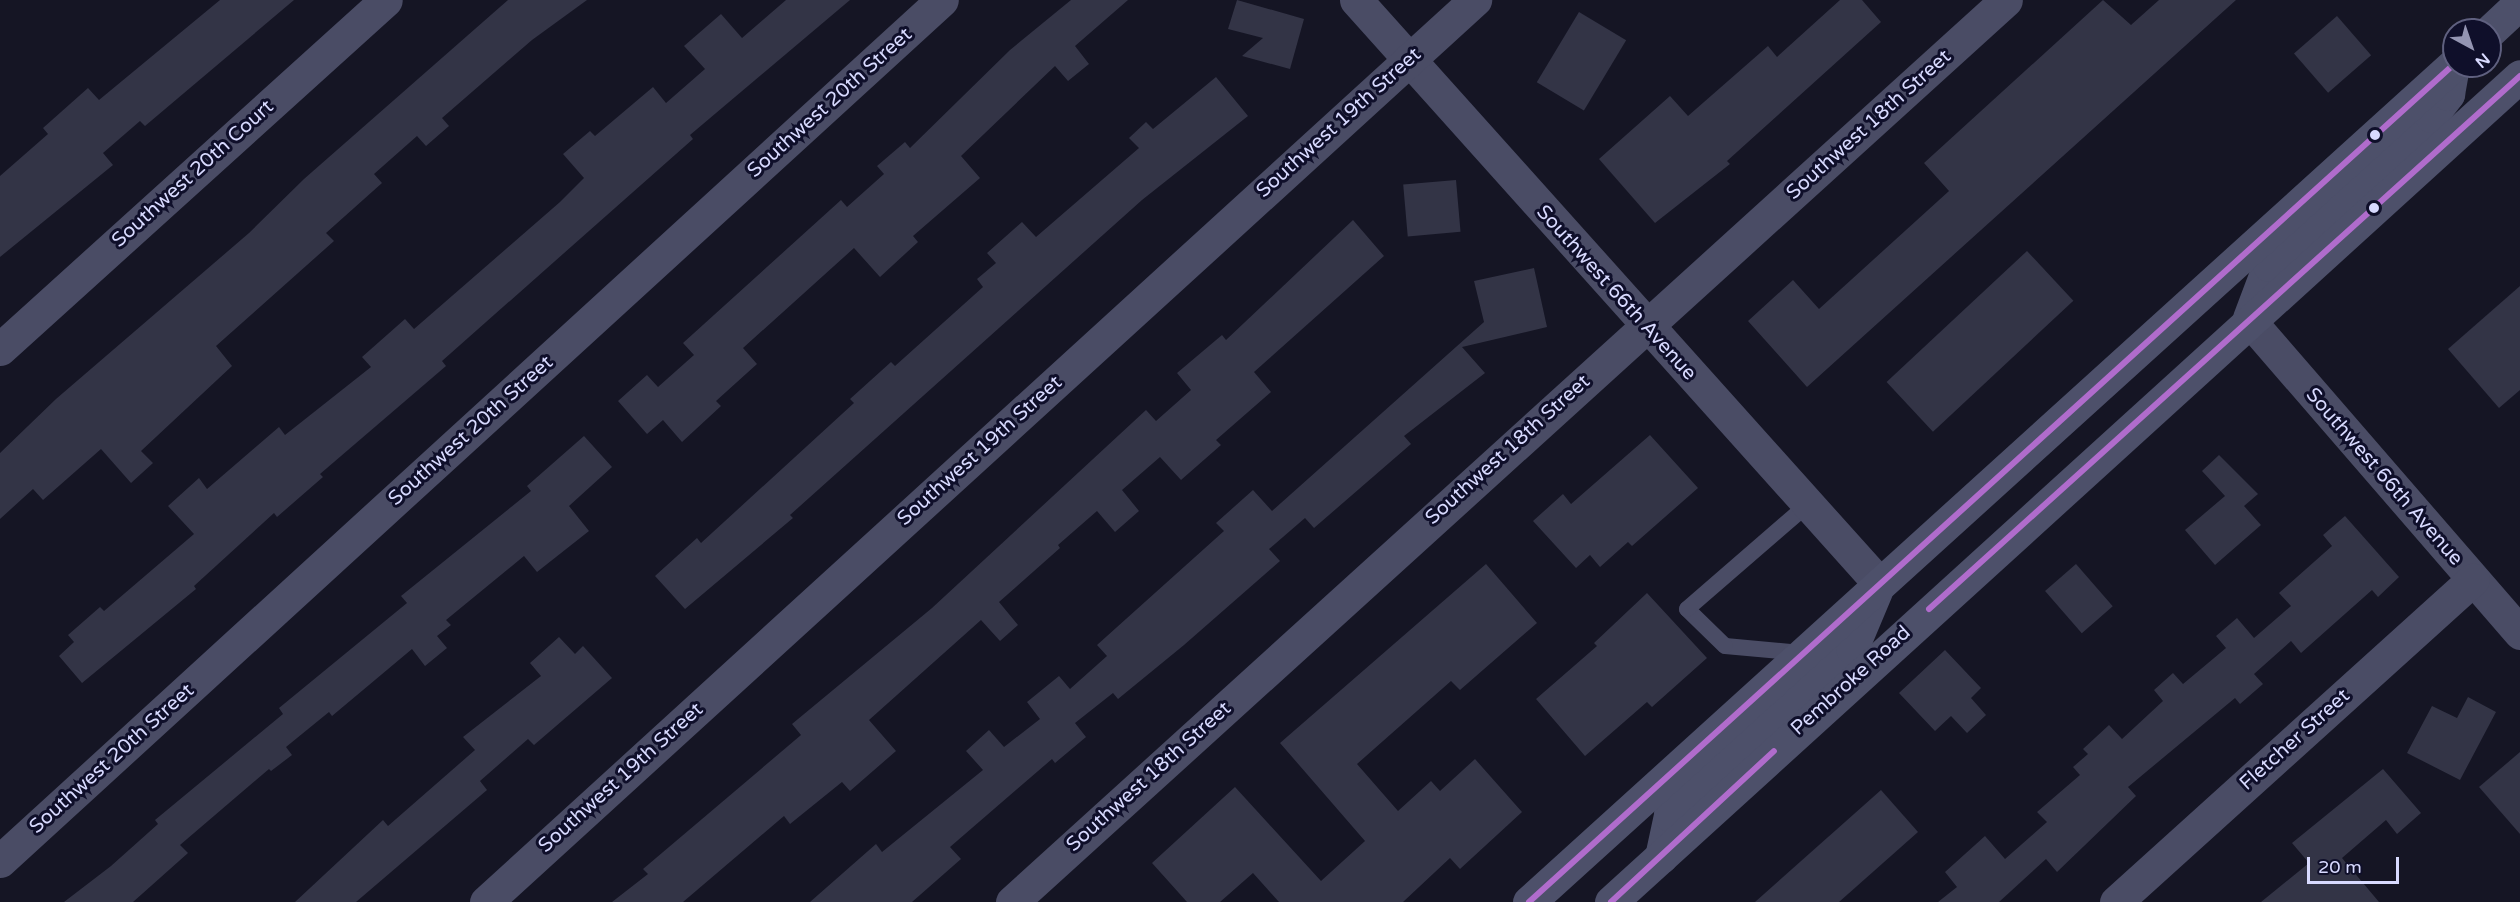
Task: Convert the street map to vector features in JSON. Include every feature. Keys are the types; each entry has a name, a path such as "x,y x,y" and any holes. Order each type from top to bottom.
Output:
{"main road":[{"path":"2502,18 2514,4"},
{"path":"1528,902 2442,75"},
{"name":"Pembroke Road","path":"1611,902 2520,76"},
{"path":"2249,320 2269,265 2431,117 2448,94 2451,78"},
{"path":"1660,857 1670,814 1852,648 1879,583"},
{"path":"1558,902 1604,860 1613,826"}],"street":[{"name":"Southwest 20th Court","path":"0,349 386,0"},
{"name":"Southwest 20th Street","path":"0,861 942,0"},
{"name":"Southwest 66th Avenue","path":"1356,0 1879,583"},
{"name":"Southwest 19th Street","path":"486,902 1475,0"},
{"name":"Southwest 18th Street","path":"1012,902 2006,0"},
{"name":"Southwest 66th Avenue","path":"2249,320 2520,633"},
{"name":"Fletcher Street","path":"2116,902 2473,579"}],"lane":[{"path":"1802,653 1725,646 1687,609 1807,505"}],"building":[{"path":"220,0 294,0 145,126 140,121 103,153 113,165 0,257 0,176 48,134 43,128 88,88 99,100"},
{"path":"508,0 587,0 532,40 442,118 449,126 426,146 417,136 374,174 382,183 326,233 334,241 216,346 232,366 141,451 153,463 131,483 101,449 43,500 33,489 0,519 0,453 56,399 249,233 304,179"},
{"path":"786,0 850,0 690,135 693,139 442,361 446,366 320,474 323,477 277,517 274,513 194,586 196,589 82,683 59,656 74,642 68,635 100,607 104,611 194,534 168,506 199,478 207,489 279,427 285,435 371,367 362,357 405,319 414,329 560,202 584,178 563,154 590,131 595,136 653,87 666,103 705,69 684,46 721,14 742,38"},
{"path":"1071,0 1128,0 1075,46 1089,64 1068,81 1055,66 961,156 980,178 913,236 918,242 880,277 854,248 743,348 757,364 716,401 721,406 682,442 663,420 647,434 618,401 647,375 658,387 694,355 683,343 841,200 847,207 884,174 877,166 905,142 910,148 1010,50"},
{"path":"1237,0 1304,19 1290,69 1242,56 1263,38 1228,29"},
{"path":"1840,0 1862,0 1881,22 1727,161 1730,164 1655,223 1599,159 1670,96 1688,116 1768,46 1777,57"},
{"path":"2103,0 2131,25 2159,0 2236,0 1807,387 1748,321 1793,280 1819,309 1949,191 1924,163"},
{"path":"1579,12 1626,40 1584,111 1537,82"},
{"path":"2337,16 2371,55 2328,93 2294,53"},
{"path":"1216,77 1248,116 1142,200 790,515 793,518 685,609 655,576 697,538 701,543 854,403 850,399 891,362 895,366 983,287 977,279 996,263 987,253 1022,222 1036,237 1139,148 1129,138 1146,122 1153,129"},
{"path":"1456,180 1461,232 1408,236 1403,185"},
{"path":"1353,220 1384,256 1254,372 1271,392 1216,440 1221,445 1181,480 1160,457 1122,490 1139,511 1115,532 1097,511 1058,545 1060,548 999,602 1018,625 1000,641 981,620 869,720 896,751 850,791 842,782 790,824 784,816 683,902 612,902 648,874 643,869 801,735 792,724 932,608 1146,410 1156,421 1191,390 1177,373 1222,335 1226,340"},
{"path":"2027,251 2073,301 1933,432 1887,382"},
{"path":"1534,268 1547,327 1462,347 1485,373 1404,436 1411,444 1314,528 1305,518 1269,549 1280,561 1184,645 1118,699 1113,693 1075,723 1086,737 1055,763 1052,759 950,847 961,859 912,902 810,902 876,844 882,852 983,770 966,751 989,730 1004,747 1040,719 1027,702 1059,676 1070,689 1107,656 1097,645 1224,531 1216,523 1253,490 1272,511 1484,322 1474,281"},
{"path":"2520,286 2520,390 2499,408 2448,349"},
{"path":"1650,435 1698,488 1632,546 1628,542 1600,567 1590,555 1576,568 1533,521 1563,494 1571,504"},
{"path":"584,436 612,467 569,506 589,531 537,572 524,556 446,620 451,625 437,636 447,648 425,666 412,649 332,716 329,712 286,747 292,755 271,771 269,769 180,845 188,853 133,902 64,902 111,866 158,824 155,820 283,714 279,708 407,603 401,596 531,491 527,486"},
{"path":"2219,455 2258,494 2244,506 2261,525 2215,565 2185,530 2225,496 2202,471"},
{"path":"2345,516 2399,577 2378,597 2372,590 2301,653 2291,641 2254,674 2263,684 2240,704 2235,698 2128,787 2136,796 2057,872 2046,859 1999,902 1938,902 1957,887 1945,872 1985,836 2005,859 2047,822 2037,812 2080,775 2073,767 2088,754 2083,749 2109,725 2122,739 2163,701 2154,690 2173,673 2183,684 2226,648 2216,636 2237,618 2254,638 2291,606 2279,593 2332,546 2323,535"},
{"path":"1486,564 1537,623 1460,690 1451,681 1357,764 1398,811 1431,781 1440,791 1475,759 1522,812 1460,869 1450,858 1403,902 1279,902 1253,873 1220,902 1187,902 1152,863 1235,787 1321,881 1365,841 1280,743"},
{"path":"2076,564 2113,606 2082,633 2045,591"},
{"path":"1647,593 1707,658 1652,707 1647,702 1585,756 1536,699 1597,646 1594,643"},
{"path":"559,637 575,654 583,646 612,678 534,745 528,739 480,781 487,790 356,902 295,902 383,820 388,826 475,750 463,737 541,676 530,663"},
{"path":"1945,650 1981,688 1971,698 1986,715 1967,733 1951,716 1935,731 1899,693"},
{"path":"2468,697 2496,712 2460,780 2407,753 2432,706 2457,718"},
{"path":"2520,752 2520,834 2479,787"},
{"path":"2383,769 2421,813 2397,834 2386,820 2342,858 2379,902 2261,902 2309,863 2292,843"},
{"path":"1881,790 1918,832 1839,902 1755,902"}],"transit line":[{"path":"1529,902 2442,75"},
{"path":"1929,609 2520,76"},
{"path":"1611,902 1774,751"}]}
